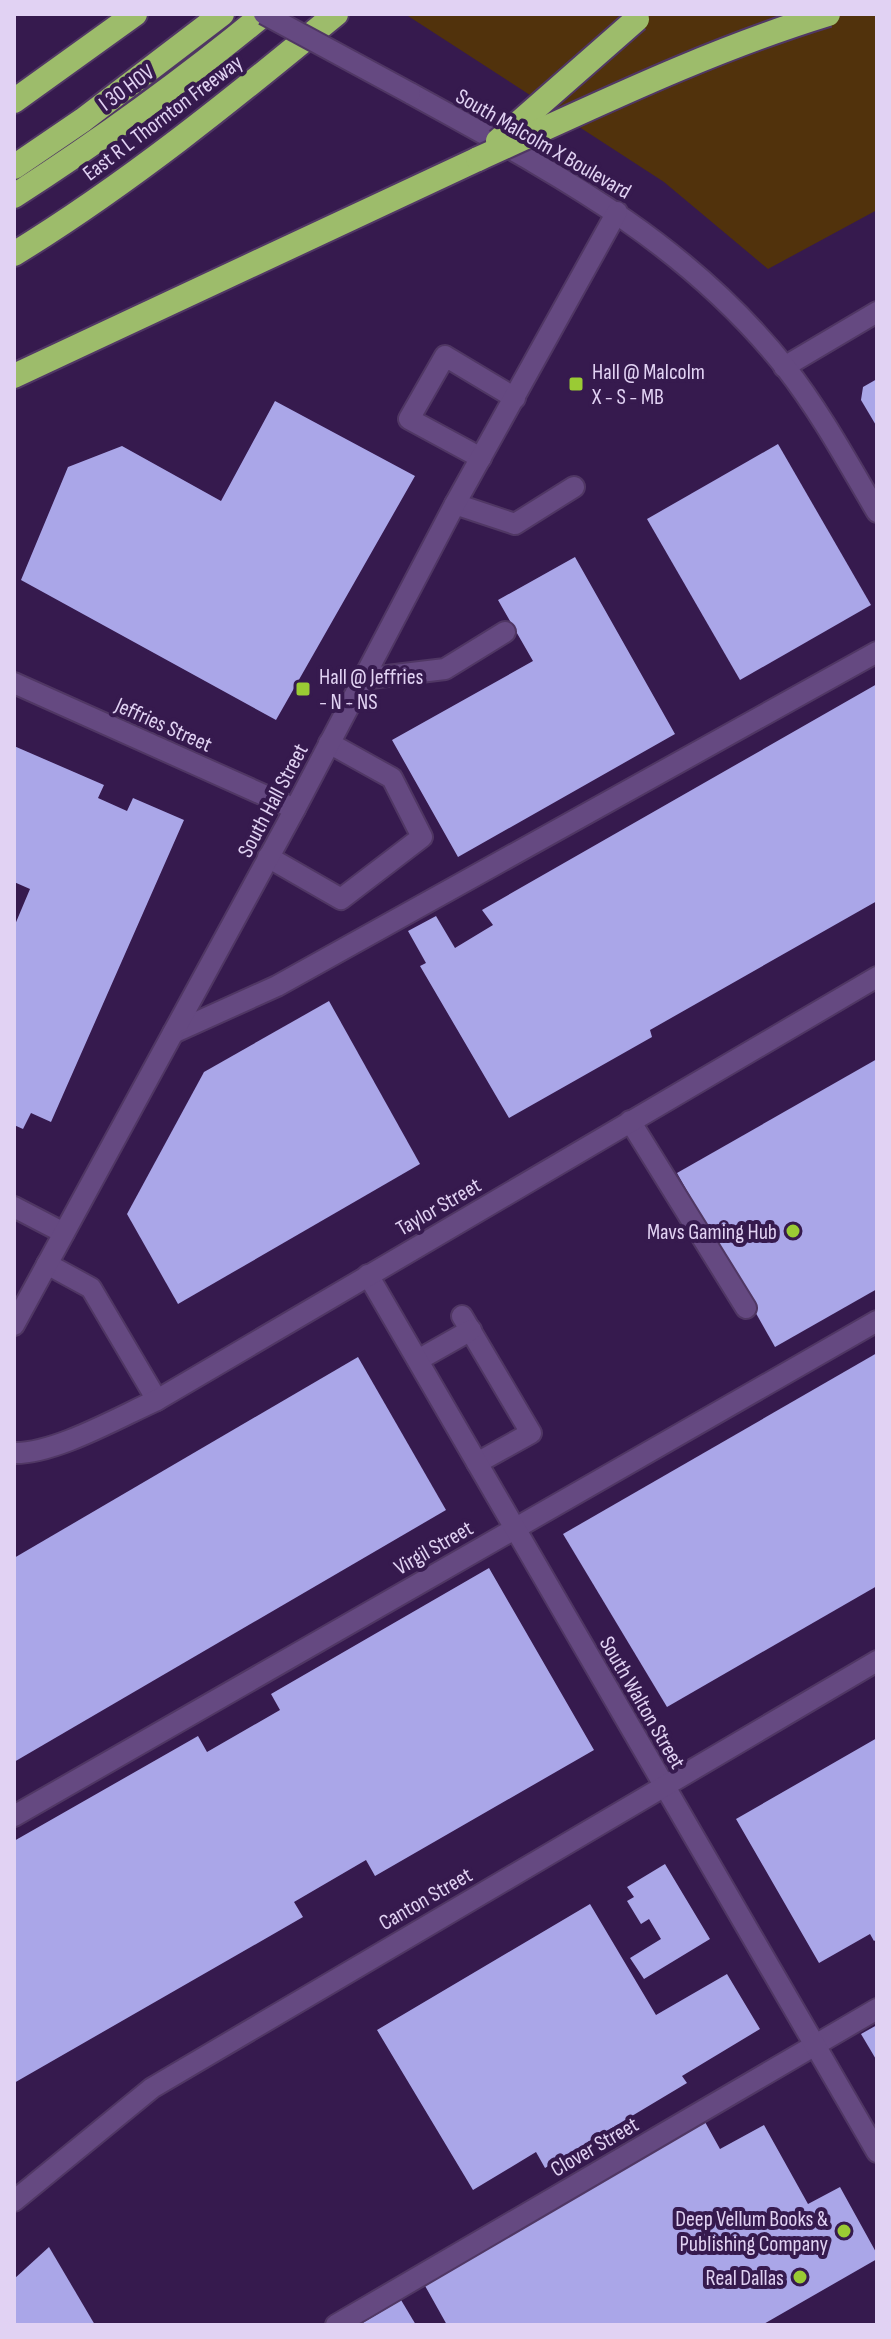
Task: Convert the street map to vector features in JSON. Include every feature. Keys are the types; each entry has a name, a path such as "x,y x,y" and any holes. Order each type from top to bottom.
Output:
{"highway":[{"path":"14,101 135,14"},
{"name":"I 30 HOV","path":"14,167 83,120 222,14"},
{"name":"I 30 HOV","path":"14,196 211,58 264,14"},
{"name":"East R L Thornton Freeway","path":"14,254 54,230 225,106 336,14"},
{"path":"478,159 641,14"},
{"path":"14,376 676,70 828,14"}],"street":[{"name":"South Malcolm X Boulevard","path":"264,14 566,179 617,212 686,265 784,367 822,418 877,512"},
{"name":"South Hall Street","path":"14,1325 295,809 455,504 617,212"},
{"path":"784,367 877,312"},
{"path":"481,458 409,419 445,356 515,398"},
{"path":"455,504 515,524 574,487"},
{"path":"362,679 445,669 505,632"},
{"path":"173,1033 277,986 877,652"},
{"name":"Jeffries Street","path":"14,683 295,809"},
{"path":"268,857 341,899 422,837 392,778 329,743"},
{"name":"Taylor Street","path":"14,1453 27,1453 86,1433 157,1400 877,977"},
{"path":"630,1121 746,1308"},
{"path":"14,1207 64,1233"},
{"path":"47,1264 91,1288 157,1400"},
{"name":"South Walton Street","path":"368,1275 877,2152"},
{"name":"Virgil Street","path":"14,1816 877,1321"},
{"path":"418,1360 466,1323 531,1433 477,1463"},
{"name":"Canton Street","path":"14,2201 152,2088 877,1661"},
{"name":"Clover Street","path":"336,2325 877,2009"}],"shaded area":[{"path":"405,14 877,14 877,210 768,269 664,182"}],"building":[{"path":"877,379 877,427 861,400 863,387"},
{"path":"275,401 415,476 276,720 21,580 68,467 122,446 221,501"},
{"path":"778,444 871,605 740,680 647,519"},
{"path":"575,557 675,734 458,857 392,740 533,661 498,600"},
{"path":"877,684 877,901 650,1030 652,1037 509,1118 420,966 426,963 408,931 436,916 455,948 493,925 482,910"},
{"path":"14,746 104,785 98,798 127,811 133,798 184,820 51,1122 31,1113 23,1129 14,1125 14,927 30,889 14,882"},
{"path":"329,1001 420,1164 178,1304 127,1214 204,1072"},
{"name":"Mavs Gaming Hub","path":"877,1059 877,1289 775,1347 677,1173"},
{"path":"877,1353 877,1586 667,1707 563,1534"},
{"path":"358,1357 446,1510 14,1762 14,1558"},
{"path":"489,1568 594,1750 375,1876 366,1860 294,1902 303,1917 14,2083 14,1841 198,1736 207,1752 280,1710 271,1694"},
{"path":"877,1738 877,1939 874,1941 870,1934 819,1963 736,1819"},
{"path":"665,1864 710,1939 644,1979 630,1958 661,1939 649,1919 641,1924 627,1901 634,1897 627,1887"},
{"path":"590,1904 656,2015 727,1974 760,2029 682,2076 687,2083 545,2168 536,2152 473,2190 377,2030"},
{"path":"877,2025 877,2061 861,2034"},
{"path":"705,2122 720,2149 764,2125 808,2204 840,2187 877,2259 762,2325 447,2325 424,2284"},
{"path":"49,2247 95,2325 14,2325 14,2279"},
{"path":"401,2300 416,2325 359,2325"}],"place":[{"name":"Hall @ Malcolm X - S - MB","path":"576,384"},
{"name":"Hall @ Jeffries - N - NS","path":"303,689"},
{"name":"Mavs Gaming Hub","path":"793,1231"},
{"name":"Deep Vellum Books & Publishing Company","path":"844,2231"},
{"name":"Real Dallas","path":"800,2277"}]}
